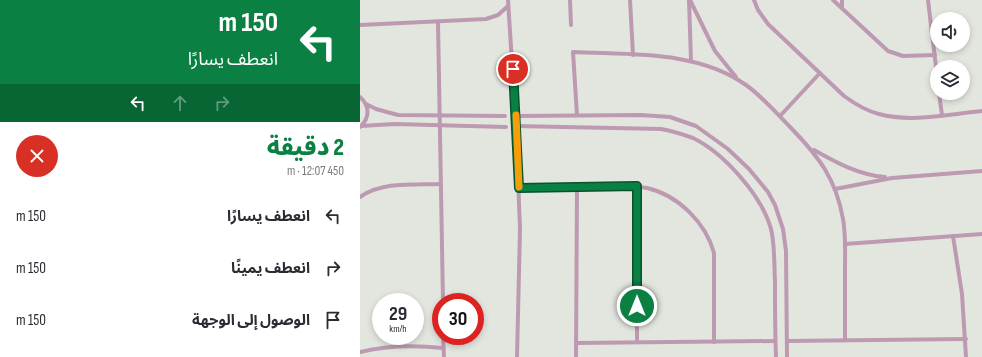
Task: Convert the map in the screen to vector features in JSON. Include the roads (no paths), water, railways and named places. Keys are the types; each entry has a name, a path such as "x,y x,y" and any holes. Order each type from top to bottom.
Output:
{"street":[{"path":"508,0 516,116 519,188 520,259 517,357"},
{"path":"570,0 571,24"},
{"path":"630,0 633,55"},
{"path":"690,0 691,61"},
{"path":"690,0 715,50 738,79"},
{"path":"754,0 758,10 768,24 844,96 855,104 868,110 892,117 918,117 982,111"},
{"path":"833,0 884,48 893,53 903,56 935,55"},
{"path":"842,0 842,9"},
{"path":"928,0 936,60"},
{"path":"360,25 486,19 498,14 508,6"},
{"path":"438,22 443,293"},
{"path":"577,115 573,52 669,57 691,61 715,68 738,79 754,90 812,149 825,169 835,189 844,221 846,340"},
{"path":"780,116 820,73"},
{"path":"360,97 366,104 376,110 398,115 505,116"},
{"path":"940,100 942,115"},
{"path":"360,127 367,116 368,110 366,104"},
{"path":"516,116 656,115 684,121 696,126 707,132 728,149 749,169 768,192 775,205 783,229 786,251 787,357"},
{"path":"360,127 383,124 506,127"},
{"path":"516,126 661,129 677,132 693,138 726,162 757,199 771,230 774,257 776,357"},
{"path":"812,149 852,170 892,178"},
{"path":"835,189 892,178 982,170"},
{"path":"360,197 374,190 385,187 441,184"},
{"path":"519,188 637,186 657,191 675,200 699,223 708,237 714,253 714,342"},
{"path":"637,186 638,342"},
{"path":"576,357 577,187"},
{"path":"845,244 982,234"},
{"path":"953,236 962,294 966,357"},
{"path":"787,341 966,339"},
{"path":"576,343 775,341"},
{"path":"444,345 444,357"},
{"path":"360,352 395,346 444,348"}]}
